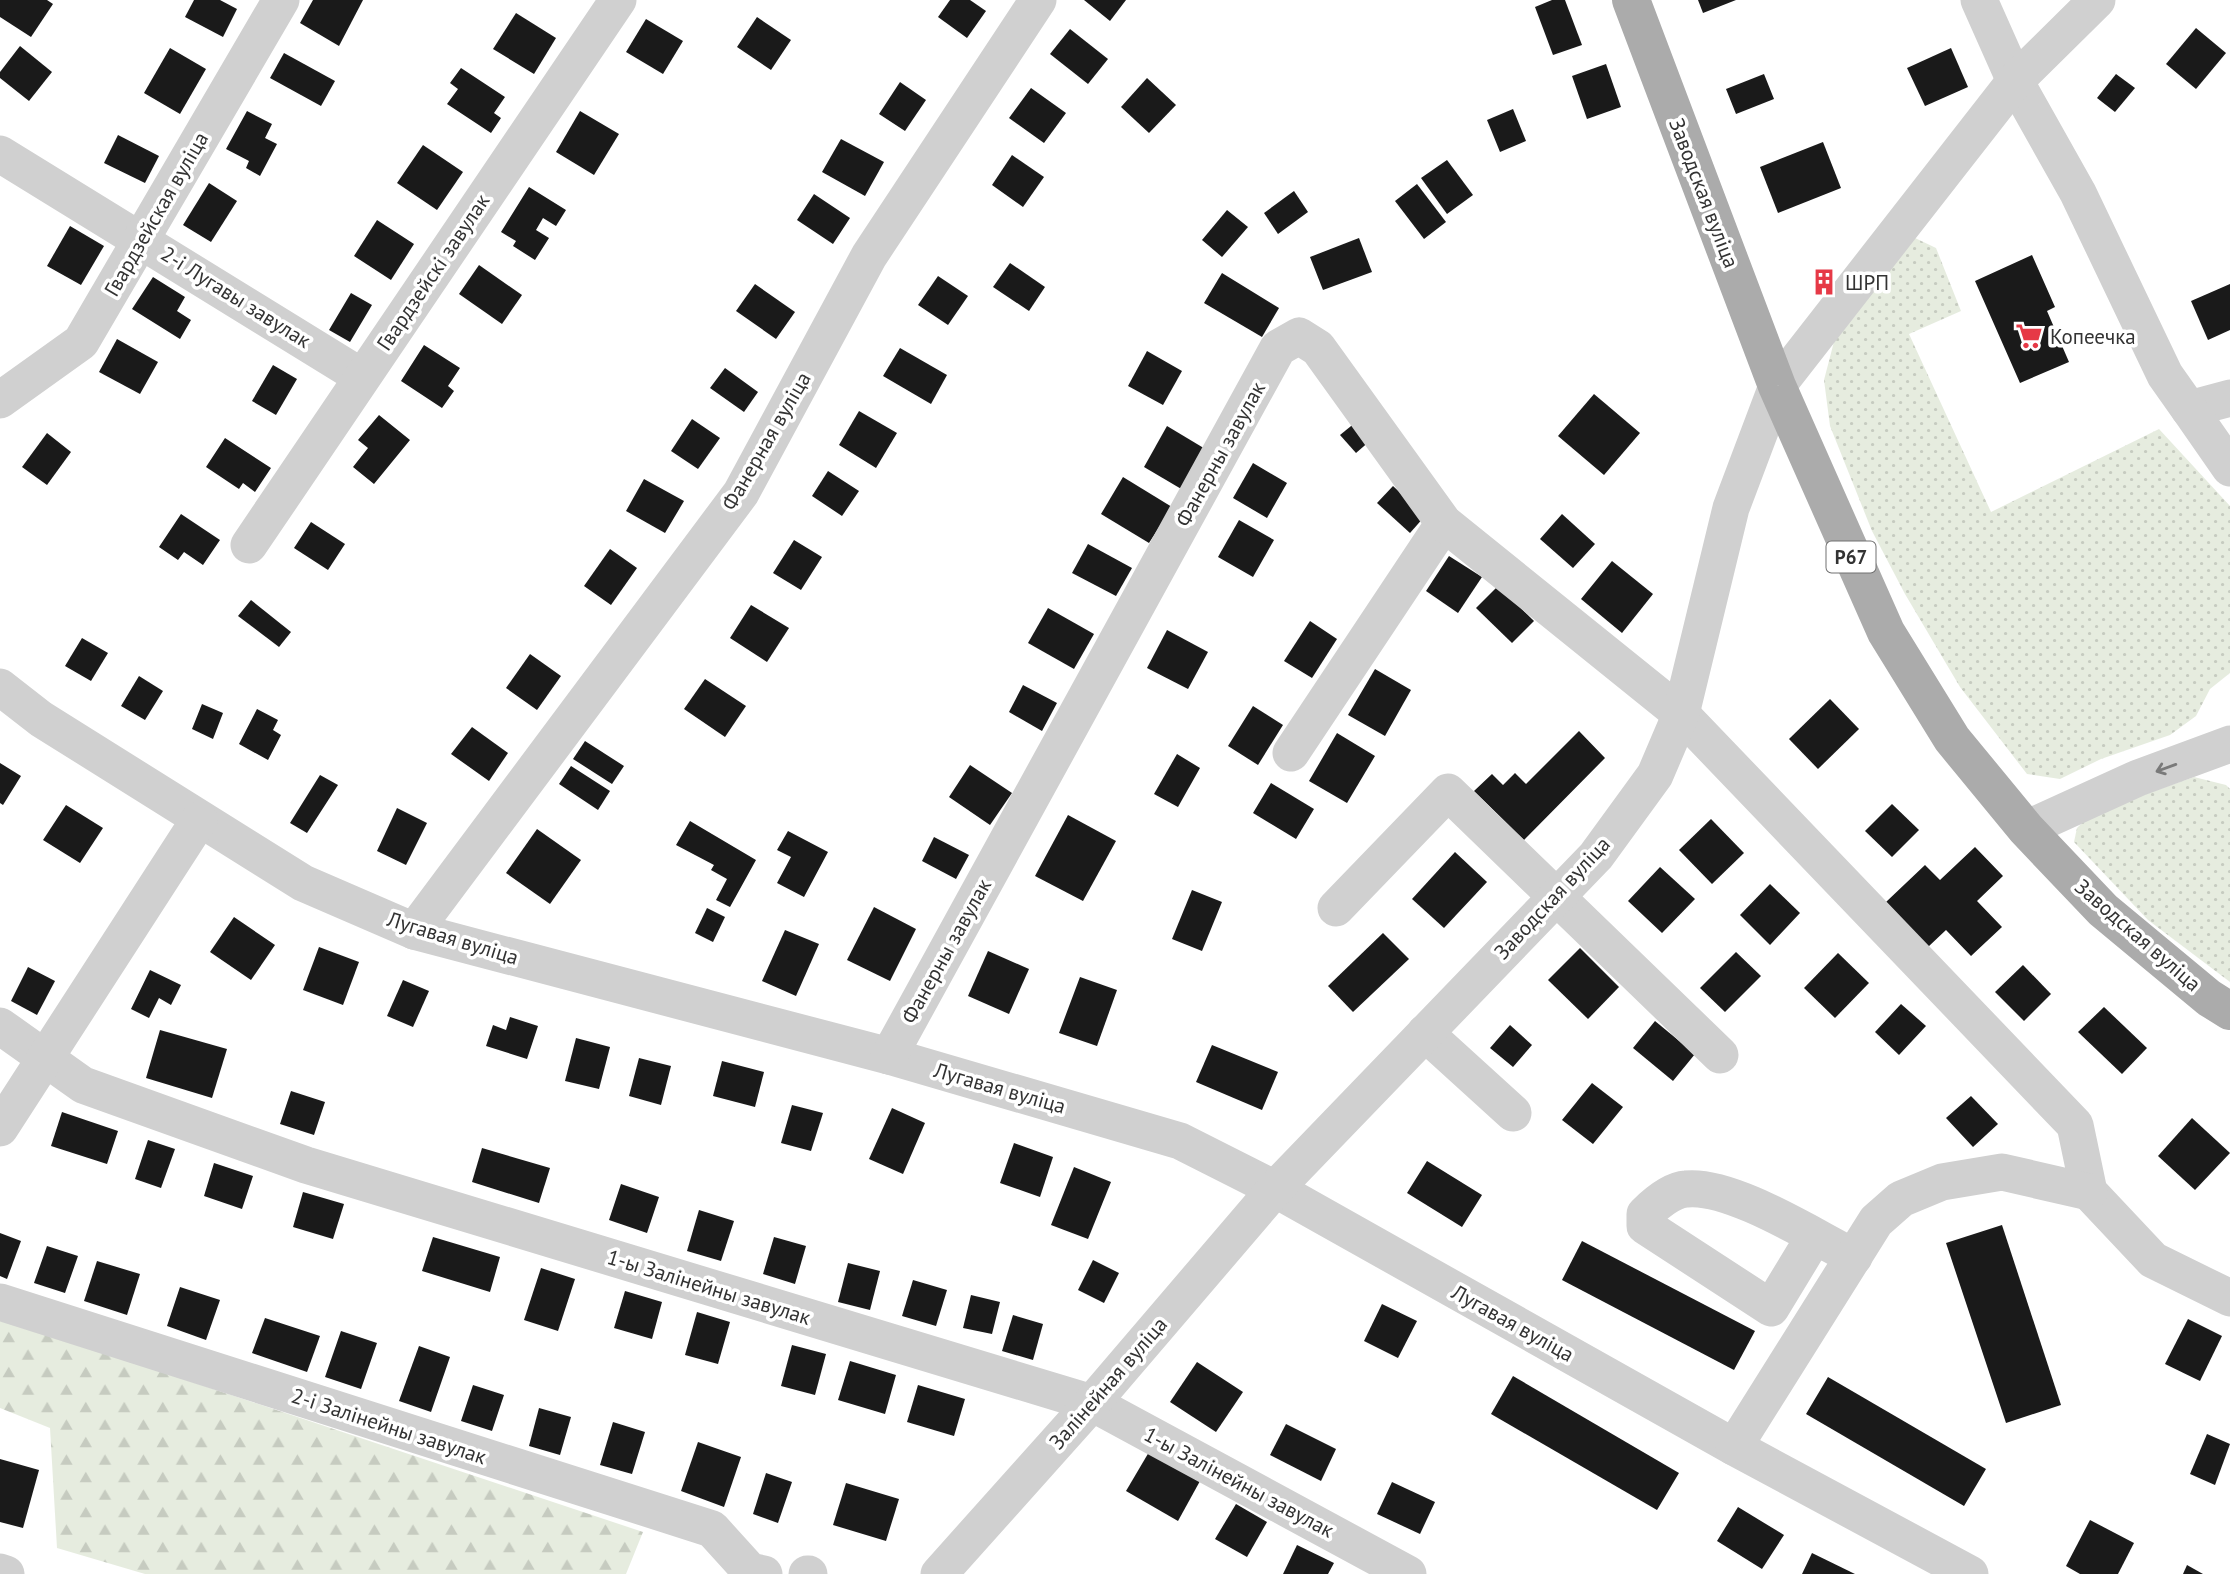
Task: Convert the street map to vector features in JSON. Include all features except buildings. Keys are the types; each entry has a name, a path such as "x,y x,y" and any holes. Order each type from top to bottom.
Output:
{"main road":[{"name":"Заводская вуліца","path":"1631,0 1777,386 1886,632 1952,739 2025,828 2103,910 2209,998 2230,1011"}],"street":[{"name":"Гвардзейская вуліца","path":"0,400 81,342 281,0"},
{"name":"Гвардзейскі завулак","path":"249,545 618,0"},
{"name":"Фанерная вуліца","path":"414,930 741,493 869,256 1038,0"},
{"path":"1979,0 2015,81 2078,193 2165,375 2230,468"},
{"path":"1777,386 2015,81 2097,0"},
{"name":"2-і Лугавы завулак","path":"0,154 143,239 362,377"},
{"name":"Фанерны завулак","path":"888,1056 1278,348 1299,336 1318,348 1444,523 1681,714 2075,1125 2088,1192"},
{"name":"Заводская вуліца","path":"1275,1189 1596,856 1655,775 1681,714 1731,508 1777,386"},
{"path":"2189,409 2230,398"},
{"path":"1291,753 1444,523"},
{"name":"Лугавая вуліца","path":"0,687 41,719 303,883 414,930 888,1056 1180,1140 1275,1189 1734,1447 1970,1574"},
{"path":"2025,828 2138,778 2222,754"},
{"path":"1336,908 1448,792 1720,1055"},
{"path":"0,1128 199,820"},
{"name":"1-ы Залінейны завулак","path":"0,1026 83,1084 306,1165 1092,1403 1408,1574"},
{"path":"1425,1032 1513,1113"},
{"path":"1734,1447 1876,1221 1901,1199 1942,1181 2002,1172 2088,1192 2153,1260 2230,1298"},
{"name":"Залінейная вуліца","path":"939,1574 1092,1403 1275,1189"},
{"path":"1814,1237 1854,1257"},
{"name":"2-і Залінейны завулак","path":"0,1302 712,1529 750,1571 764,1574"},
{"path":"0,1572 6,1574"}],"green space":[{"path":"1915,238 1936,248 1961,311 1909,334 1991,512 2159,429 2230,506 2230,673 2210,689 2196,716 2170,735 2101,759 2060,779 2027,774 1960,687 1905,594 1872,531 1830,426 1824,380 1836,334"},
{"path":"2194,777 2226,785 2230,789 2230,982 2148,920 2074,842 2077,828 2092,813"},
{"path":"0,1318 643,1532 626,1574 145,1574 57,1548 50,1428 0,1408"}],"place":[{"name":"ШРП","path":"1824,282"},
{"name":"Копеечка","path":"2029,336"}]}
